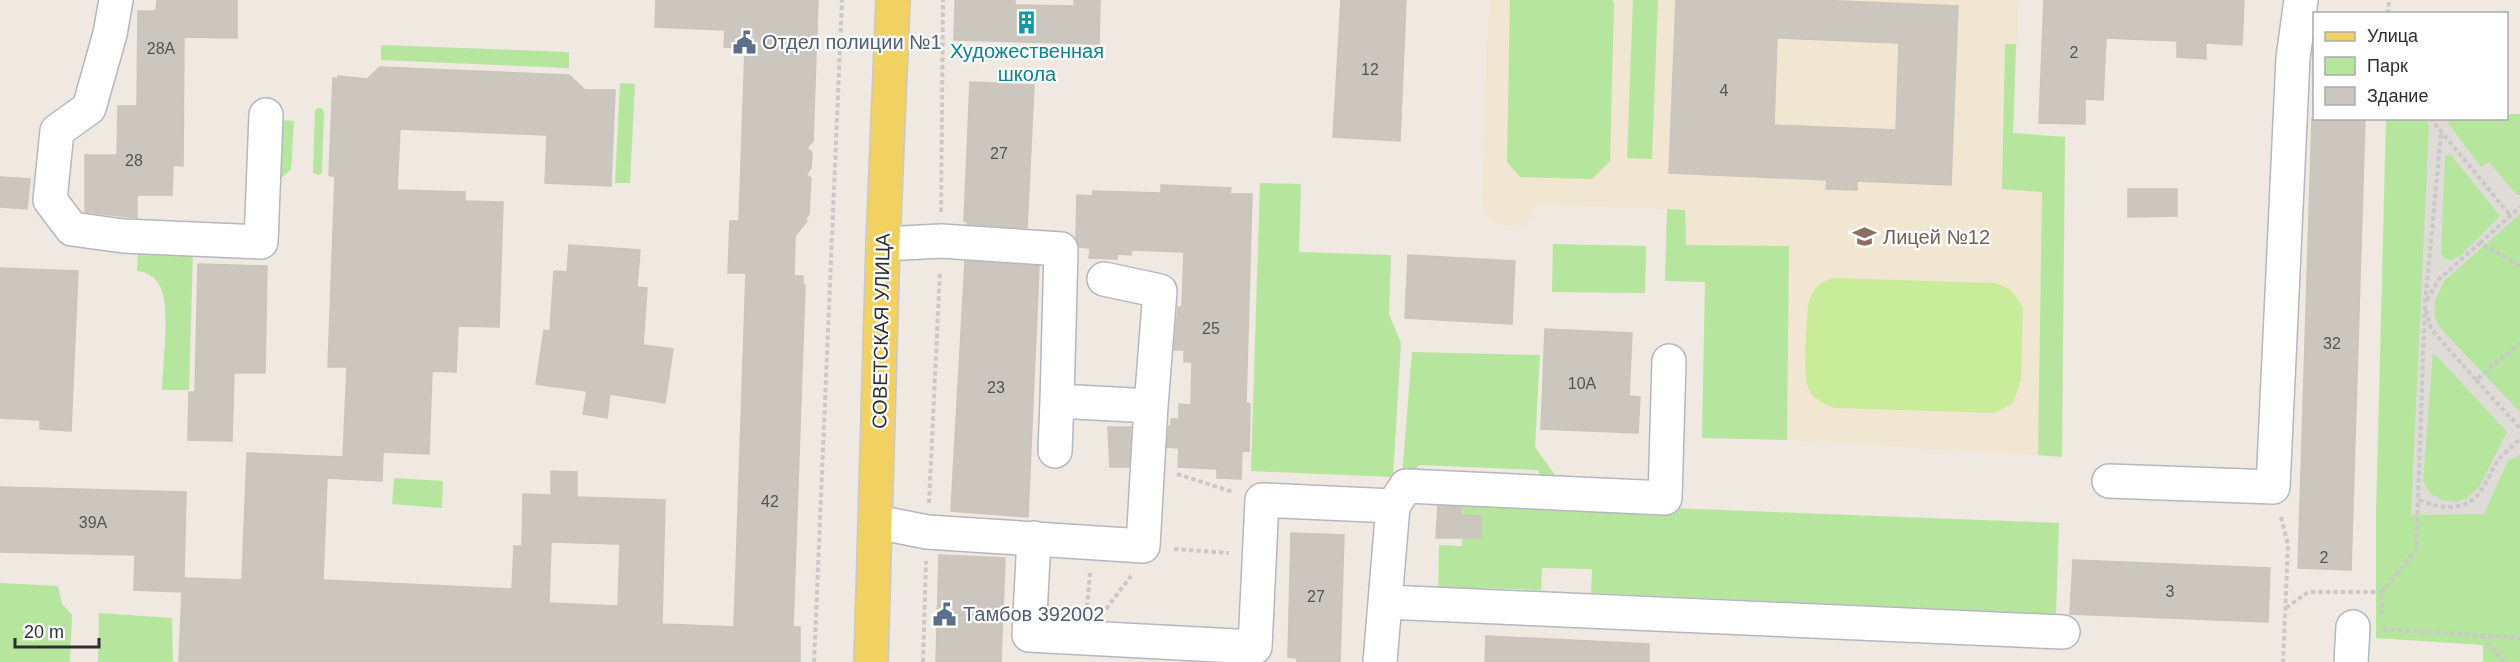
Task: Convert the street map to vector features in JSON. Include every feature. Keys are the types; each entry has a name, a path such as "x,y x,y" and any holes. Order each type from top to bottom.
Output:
{"main road":[{"name":"СОВЕТСКАЯ УЛИЦА","path":"871,662 883,244 893,0"}],"lane":[{"path":"116,0 110,34 88,108 57,131 50,200 72,229 123,236 261,242 266,115"},
{"path":"2109,481 2273,487 2293,58 2301,0"},
{"path":"883,244 941,241 1061,249 1055,451"},
{"path":"876,522 927,532 1148,546 1147,463 1160,291 1104,279"},
{"path":"1380,662 1393,506 1406,486 1665,498 1669,361"},
{"path":"1057,401 1151,406"},
{"path":"1034,538 1029,635 1256,647 1262,500 1393,506"},
{"path":"1386,602 2063,632"},
{"path":"2351,662 2353,627"}],"path":[{"path":"814,662 843,0"},
{"path":"923,662 941,241 943,0"},
{"path":"2431,120 2510,215"},
{"path":"2286,608 2307,592 2382,592 2416,550 2425,304 2441,134"},
{"path":"2520,207 2439,279 2425,304 2431,329 2520,428"},
{"path":"2480,243 2520,267"},
{"path":"2476,380 2520,343"},
{"path":"2418,498 2433,506 2446,507 2460,506 2471,501 2480,493 2499,459 2520,439"},
{"path":"1147,463 1202,483 1262,500"},
{"path":"2273,487 2288,545 2283,662"},
{"path":"1084,638 1093,542"},
{"path":"1084,638 1148,546 1258,556"},
{"path":"2353,627 2520,638"},
{"path":"2481,635 2504,662"}],"shaded area":[{"name":"Лицей №12","path":"1489,0 2018,0 2013,133 2065,137 2062,457 1787,440 1702,438 1705,282 1665,281 1667,209 1537,205 1525,227 1494,223 1484,212 1482,204"},
{"path":"2426,120 2446,120 2481,167 2489,162 2517,195 2520,195 2520,214 2444,281 2435,300 2435,318 2441,329 2520,412 2520,455 2508,461 2484,514 2411,515 2429,124","holes":["2451,155 2500,216 2461,255 2452,260 2445,259 2441,254 2445,158","2433,352 2507,432 2479,487 2467,498 2457,502 2442,500 2430,493 2423,481"]}],"green space":[{"path":"1510,0 1612,0 1614,3 1610,161 1592,179 1520,177 1507,162"},
{"path":"1633,0 1658,0 1652,159 1627,158"},
{"path":"2005,44 2016,44 2013,133 2065,137 2062,457 2038,455 2042,192 2002,189"},
{"path":"381,45 569,52 569,68 381,60"},
{"path":"620,83 635,84 630,183 615,183"},
{"path":"317,108 322,108 324,112 322,172 320,175 313,173 315,111"},
{"path":"2508,114 2520,114 2520,662 2483,662 2483,645 2376,638 2376,515 2386,120 2508,120"},
{"path":"248,118 294,121 291,170 277,181 246,178"},
{"path":"1260,183 1301,184 1299,252 1391,255 1389,314 1401,343 1393,477 1251,471"},
{"path":"1667,209 1685,210 1686,245 1789,246 1787,440 1702,438 1705,282 1665,281"},
{"path":"1553,244 1646,246 1645,293 1552,292"},
{"path":"138,250 193,252 189,390 162,390 165,332 163,294 159,284 151,276 137,271"},
{"path":"1833,278 1995,283 2009,289 2023,309 2021,380 2013,403 1994,413 1835,408 1817,399 1809,390 1806,373 1808,305 1816,288"},
{"path":"1412,352 1540,355 1535,447 1555,475 1656,483 1546,489 1538,470 1419,465 1401,487"},
{"path":"394,478 443,481 442,508 392,504"},
{"path":"1463,500 2059,523 2056,614 1591,593 1592,569 1542,568 1541,590 1482,588 1472,599 1438,599 1439,545 1462,546"},
{"path":"0,583 58,586 62,604 72,615 70,662 0,662"},
{"path":"99,613 172,618 173,662 98,662"}],"building":[{"path":"157,0 237,0 237,38 184,37 183,166 173,165 172,195 137,195 137,218 85,212 85,155 117,155 118,106 137,106 138,11 156,11"},
{"path":"656,0 818,0 813,141 807,148 812,152 811,168 806,175 811,178 809,214 805,220 807,221 795,236 794,276 803,276 803,285 805,285 793,627 800,627 800,662 179,662 182,592 134,590 135,555 0,552 0,487 186,492 184,578 242,580 247,453 343,457 347,367 328,367 335,177 329,175 333,78 338,79 338,76 367,79 380,67 569,75 585,90 615,90 611,186 545,183 547,135 400,129 397,190 465,192 465,201 503,202 499,327 458,326 456,372 432,371 429,454 383,452 382,481 327,478 323,580 512,589 514,546 522,546 523,494 551,495 551,471 577,472 577,497 665,500 662,624 734,627 746,273 728,273 730,221 739,221 745,48 724,47 725,30 655,27","holes":["551,542 620,544 618,606 549,603"]},
{"name":"Художественная школа","path":"955,0 1015,0 1015,5 1074,6 1074,0 1100,0 1099,44 954,40"},
{"path":"1341,0 1406,0 1400,141 1333,137"},
{"path":"1676,0 1816,0 1958,6 1951,185 1857,181 1857,190 1826,189 1827,180 1669,173","holes":["1777,38 1899,43 1896,130 1774,125"]},
{"path":"2044,0 2244,0 2242,45 2206,43 2206,59 2177,57 2177,41 2106,38 2103,100 2085,99 2085,124 2039,123"},
{"path":"970,82 1034,85 1027,228 967,224 967,221 964,221"},
{"path":"2312,118 2313,120 2365,120 2351,570 2298,568"},
{"path":"0,177 30,179 27,209 0,207"},
{"path":"1161,185 1231,188 1230,194 1252,194 1246,403 1250,404 1249,451 1242,451 1241,479 1217,478 1217,469 1178,467 1179,448 1167,447 1171,419 1179,419 1179,404 1191,405 1192,362 1184,362 1184,350 1174,350 1178,307 1182,307 1184,252 1131,250 1131,255 1117,254 1117,259 1089,258 1090,248 1079,247 1076,238 1077,195 1092,196 1093,191 1161,193"},
{"path":"2128,189 2177,189 2177,216 2128,217"},
{"path":"569,245 640,250 637,287 647,288 643,345 673,349 665,403 610,394 607,418 583,414 587,391 536,384 544,330 550,331 554,271 567,272"},
{"path":"1408,255 1515,261 1512,324 1405,318"},
{"path":"965,261 1039,266 1028,517 951,511"},
{"path":"198,264 267,266 265,373 234,373 232,441 188,440 189,392 195,392"},
{"path":"0,268 78,271 71,431 40,429 40,420 0,418"},
{"path":"1545,329 1632,333 1629,396 1640,397 1638,433 1541,429"},
{"path":"1108,427 1131,427 1129,467 1110,467"},
{"path":"1438,506 1462,507 1461,515 1481,516 1481,538 1436,538"},
{"path":"1291,533 1344,535 1340,662 1297,662 1297,658 1288,657"},
{"path":"939,555 1005,558 1001,662 936,662"},
{"path":"2073,560 2270,568 2268,622 2070,614"},
{"path":"1486,636 1649,644 1649,662 1485,662"}],"place":[{"name":"Художественная школа","path":"1027,23"},
{"name":"Отдел полиции №1","path":"744,42"},
{"name":"Лицей №12","path":"1865,237"},
{"name":"Тамбов 392002","path":"945,614"}]}
